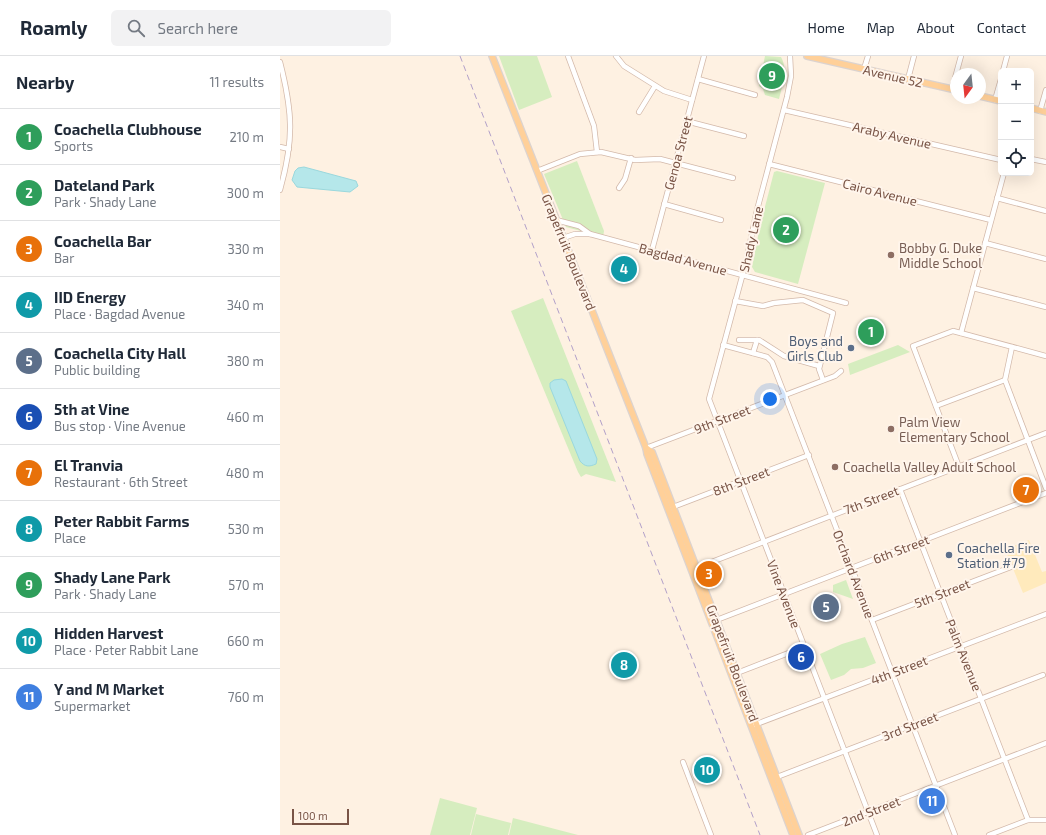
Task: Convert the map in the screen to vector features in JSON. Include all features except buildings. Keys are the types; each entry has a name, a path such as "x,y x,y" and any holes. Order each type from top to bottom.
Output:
{"main road":[{"name":"Grapefruit Boulevard","path":"492,56 646,448 646,454 799,835"},
{"name":"Avenue 52","path":"807,56 821,57 864,69 950,89"},
{"path":"986,97 998,100"},
{"name":"Grapefruit Boulevard","path":"646,448 652,452 696,568 714,621 737,673 793,835"}],"street":[{"path":"568,56 594,126 597,152"},
{"path":"616,56 624,66 668,94 692,100"},
{"name":"Genoa Street","path":"652,250 704,56"},
{"name":"Shady Lane","path":"717,421 709,398 743,275 754,224 784,110 790,84 790,56"},
{"path":"864,69 868,56"},
{"path":"908,79 914,56"},
{"path":"959,68 961,56"},
{"path":"1004,68 1007,56"},
{"path":"280,62 290,110 289,149 280,190"},
{"path":"698,79 755,95"},
{"path":"639,112 656,86"},
{"path":"1043,111 1046,90"},
{"name":"Araby Avenue","path":"784,110 998,159"},
{"path":"686,121 744,136"},
{"path":"280,146 289,149"},
{"path":"537,171 580,154 597,152 613,153 645,160 660,159 733,178"},
{"path":"619,188 625,179 631,158"},
{"path":"1034,160 1046,162"},
{"name":"Cairo Avenue","path":"769,164 991,220"},
{"path":"961,333 1003,176"},
{"path":"997,198 1046,211"},
{"path":"664,204 722,220"},
{"name":"Bagdad Avenue","path":"556,220 579,226 590,234"},
{"name":"Bagdad Avenue","path":"563,238 575,234 590,234 846,303"},
{"path":"985,243 1046,259"},
{"path":"973,288 1046,307"},
{"path":"736,301 767,306 774,303 803,300 833,314 819,366 823,380"},
{"path":"959,466 913,346 953,331 1046,356"},
{"path":"739,340 757,340 789,358 819,366"},
{"path":"753,353 757,340"},
{"name":"Orchard Avenue","path":"723,346 767,357 771,360 955,835"},
{"path":"1012,347 1005,380 1046,488"},
{"name":"9th Street","path":"646,448 835,376 841,371"},
{"path":"936,406 1005,380"},
{"name":"Vine Avenue","path":"717,421 876,835"},
{"name":"7th Street","path":"696,568 1046,433"},
{"name":"8th Street","path":"673,507 808,455"},
{"name":"Palm Avenue","path":"900,489 1028,820"},
{"name":"6th Street","path":"714,621 1046,493"},
{"name":"5th Street","path":"872,620 1011,567"},
{"name":"4th Street","path":"754,725 1046,614"},
{"path":"737,673 804,647"},
{"name":"3rd Street","path":"777,777 1043,675"},
{"name":"2nd Street","path":"808,835 1046,743"},
{"path":"683,762 711,835"},
{"path":"989,835 1028,820 1046,820"}],"green space":[{"path":"499,56 537,56 552,97 519,110"},
{"path":"765,56 781,57 783,61 784,78 779,99 765,95 763,89 759,86"},
{"path":"577,161 604,231 603,237 566,227 544,174"},
{"path":"777,171 825,183 798,284 755,272 752,267 760,226 774,172"},
{"path":"543,298 616,482 586,474 581,477 511,311"},
{"path":"898,345 910,352 850,375 848,364"},
{"path":"846,580 853,599 833,592 833,585"},
{"path":"865,637 876,663 863,668 851,669 844,675 831,680 820,654 842,644"},
{"path":"440,798 477,808 470,835 430,835"},
{"path":"476,814 511,823 508,835 471,835"},
{"path":"513,818 578,835 509,835"}],"sand":[{"path":"1029,540 1042,572 1046,571 1046,583 1023,593 1005,549"}],"water":[{"path":"304,167 356,181 358,186 350,192 297,187 292,180 295,171 298,168"},
{"path":"562,379 566,381 597,459 596,464 594,465 585,465 580,461 550,387 550,383 554,380"}],"railway":[{"path":"460,56 760,835"}],"place":[{"name":"Shady Lane Park","path":"772,76"},
{"name":"Dateland Park","path":"786,230"},
{"name":"Bobby G. Duke Middle School","path":"891,255"},
{"name":"IID Energy","path":"624,269"},
{"name":"Coachella Clubhouse","path":"871,332"},
{"name":"Boys and Girls Club","path":"851,348"},
{"name":"Palm View Elementary School","path":"891,429"},
{"name":"Coachella Valley Adult School","path":"835,467"},
{"name":"El Tranvia","path":"1026,490"},
{"name":"Coachella Fire Station #79","path":"949,555"},
{"name":"Coachella Bar","path":"709,574"},
{"name":"Coachella City Hall","path":"826,607"},
{"name":"5th at Vine","path":"801,657"},
{"name":"Peter Rabbit Farms","path":"624,665"},
{"name":"Hidden Harvest","path":"707,770"},
{"name":"Y and M Market","path":"932,801"}]}
